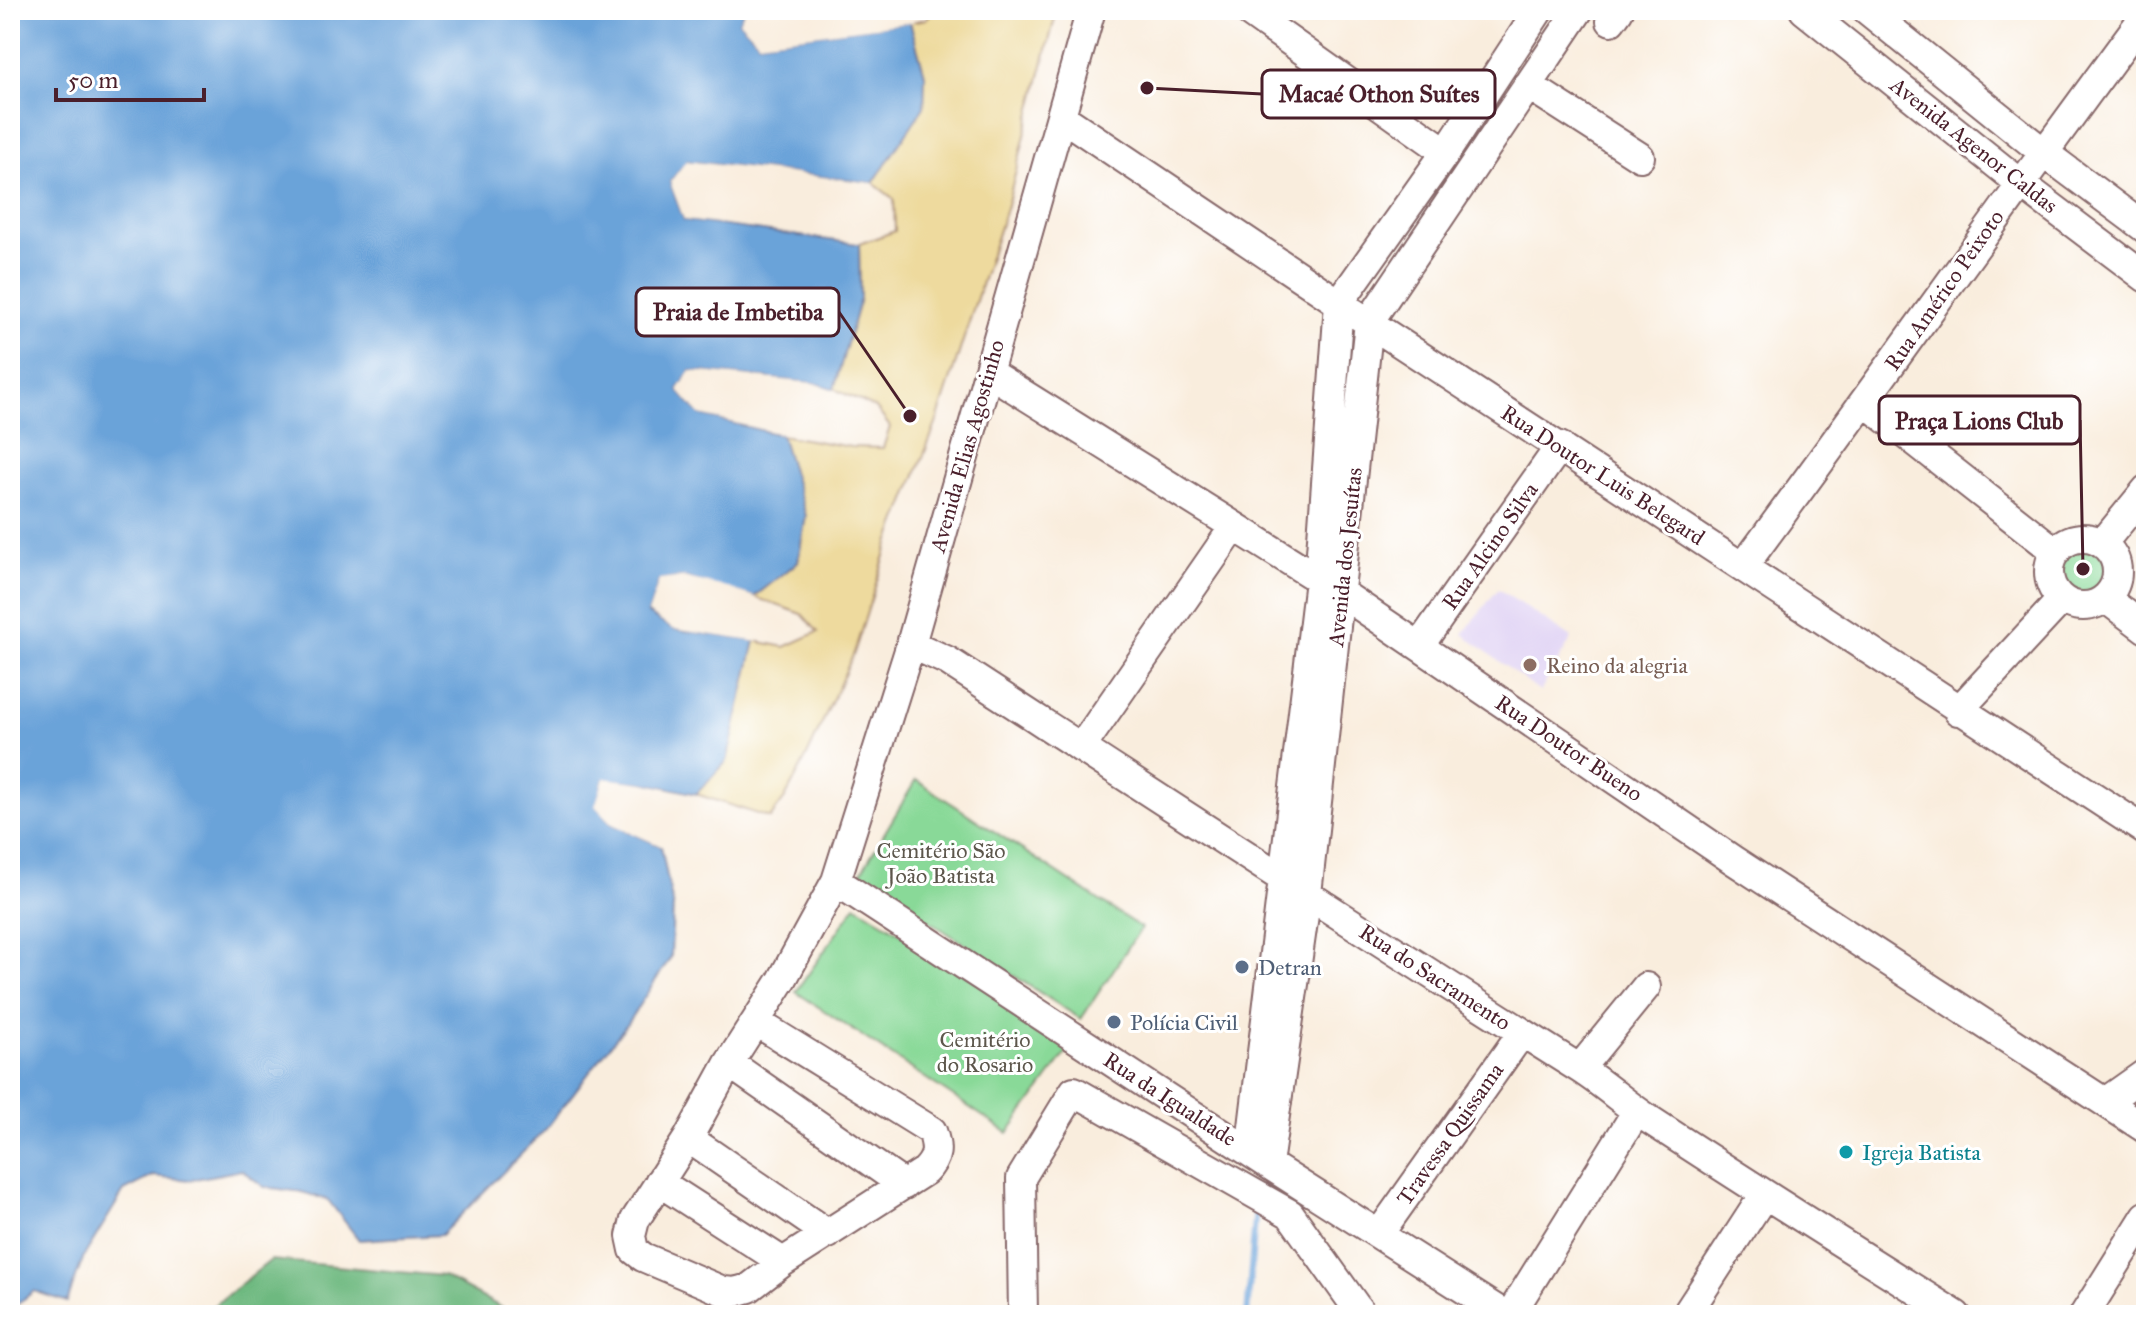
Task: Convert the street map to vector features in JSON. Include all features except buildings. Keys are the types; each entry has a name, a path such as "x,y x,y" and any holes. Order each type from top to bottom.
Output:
{"street":[{"name":"Avenida Elias Agostinho","path":"783,1262 749,1288 723,1291 643,1257 634,1250 631,1236 635,1220 688,1138 836,881 911,644 1091,10"},
{"path":"1339,303 1446,152 1539,10"},
{"name":"Avenida dos Jesuítas","path":"1259,1158 1282,879 1369,322 1579,10"},
{"name":"Avenida Agenor Caldas","path":"1804,10 2020,183 2141,263"},
{"path":"1252,11 1446,152"},
{"path":"1851,48 1872,14"},
{"name":"Avenida Agenor Caldas","path":"1872,14 2043,152 2146,229"},
{"name":"Rua Américo Peixoto","path":"1743,567 2146,14"},
{"path":"1528,85 1640,157"},
{"name":"Rua Doutor Luis Belegard","path":"1062,117 1958,711 2144,826"},
{"name":"Avenida dos Jesuítas","path":"1259,1158 1307,894 1330,587 1339,303"},
{"name":"Rua Doutor Bueno","path":"988,372 1420,645 1733,860 2105,1102 2140,1118"},
{"path":"1865,402 2056,552"},
{"name":"Rua Alcino Silva","path":"1420,645 1560,446"},
{"path":"2102,544 2146,490"},
{"path":"1081,748 1234,527"},
{"path":"2077,539 2090,539 2102,544 2115,560 2117,570 2116,580 2105,598 2092,605 2076,606 2062,599 2049,577 2050,564 2056,552 2065,543 2077,539"},
{"path":"2105,598 2146,629"},
{"path":"1958,711 2062,599"},
{"name":"Rua do Sacramento","path":"911,644 948,661 1521,1034 1580,1068 1637,1111 1764,1195 1956,1315"},
{"name":"Rua da Igualdade","path":"836,881 1259,1158 1508,1315"},
{"path":"1580,1068 1646,987"},
{"path":"659,1182 783,1262 904,1185 935,1161 937,1144 932,1131 756,1022"},
{"name":"Travessa Quissama","path":"1379,1234 1521,1034"},
{"path":"729,1063 904,1185"},
{"path":"2105,1102 2146,1073"},
{"path":"1023,1315 1021,1178 1074,1091 1290,1214 1362,1315"},
{"path":"1508,1315 1637,1111"},
{"path":"688,1138 828,1234"},
{"path":"1686,1315 1764,1195"},
{"path":"2084,1315 2146,1216"}],"shaded area":[{"name":"Reino da alegria","path":"1498,589 1572,638 1540,692 1463,634"}],"green space":[{"path":"2083,543 2094,545 2103,552 2110,561 2110,583 2103,592 2094,599 2083,601 2072,599 2063,592 2056,583 2054,572 2056,561 2063,552 2072,545"},
{"name":"Cemitério São João Batista","path":"916,780 1141,928 1081,1019 859,876"},
{"name":"Cemitério do Rosario","path":"856,905 1074,1043 1008,1133 796,992"},
{"path":"271,1260 443,1276 515,1315 202,1315"}],"sand":[{"path":"934,10 1057,10 1008,202 936,424 889,543 854,653 806,758 785,798 770,818 696,794 727,761 755,641 785,647 818,632 802,614 754,597 798,562 806,516 781,435 851,447 883,448 890,427 876,408 834,389 860,298 859,244 895,231 894,199 873,183 924,107 925,75 910,22 926,19"}],"water":[{"path":"10,10 745,10 739,21 759,42 910,22 925,75 924,107 873,183 687,161 670,182 684,220 859,244 860,298 834,389 814,383 691,371 678,390 700,415 781,435 806,516 798,562 754,597 683,577 659,581 648,614 673,629 755,641 727,761 696,794 644,783 604,779 596,806 612,824 661,846 673,906 671,957 626,1025 545,1130 441,1235 359,1240 328,1200 302,1192 264,1187 242,1170 190,1180 153,1176 124,1191 84,1256 67,1302 34,1291 10,1310"}],"pier":[{"path":"745,10 749,10 744,20 760,38 910,18 914,22 759,42 739,21"},
{"path":"686,161 873,183 876,186 688,165 674,183 687,216 797,229 863,242 684,220 670,182"},
{"path":"691,371 814,383 838,391 834,393 813,387 693,375 683,390 702,412 782,431 786,435 700,415 678,390"},
{"path":"683,577 758,598 753,601 683,581 662,584 652,612 674,625 756,637 759,642 673,629 648,613 659,580"},
{"path":"604,778 644,783 700,796 695,798 607,783 600,805 615,821 665,847 612,824 595,806"}],"waterway":[{"path":"1247,1315 1256,1207"}],"place":[{"name":"Macaé Othon Suítes","path":"1147,88"},
{"name":"Praia de Imbetiba","path":"910,416"},
{"name":"Praça Lions Club","path":"2083,569"},
{"name":"Reino da alegria","path":"1530,665"},
{"name":"Detran","path":"1242,967"},
{"name":"Polícia Civil","path":"1114,1022"},
{"name":"Igreja Batista","path":"1846,1152"}]}
